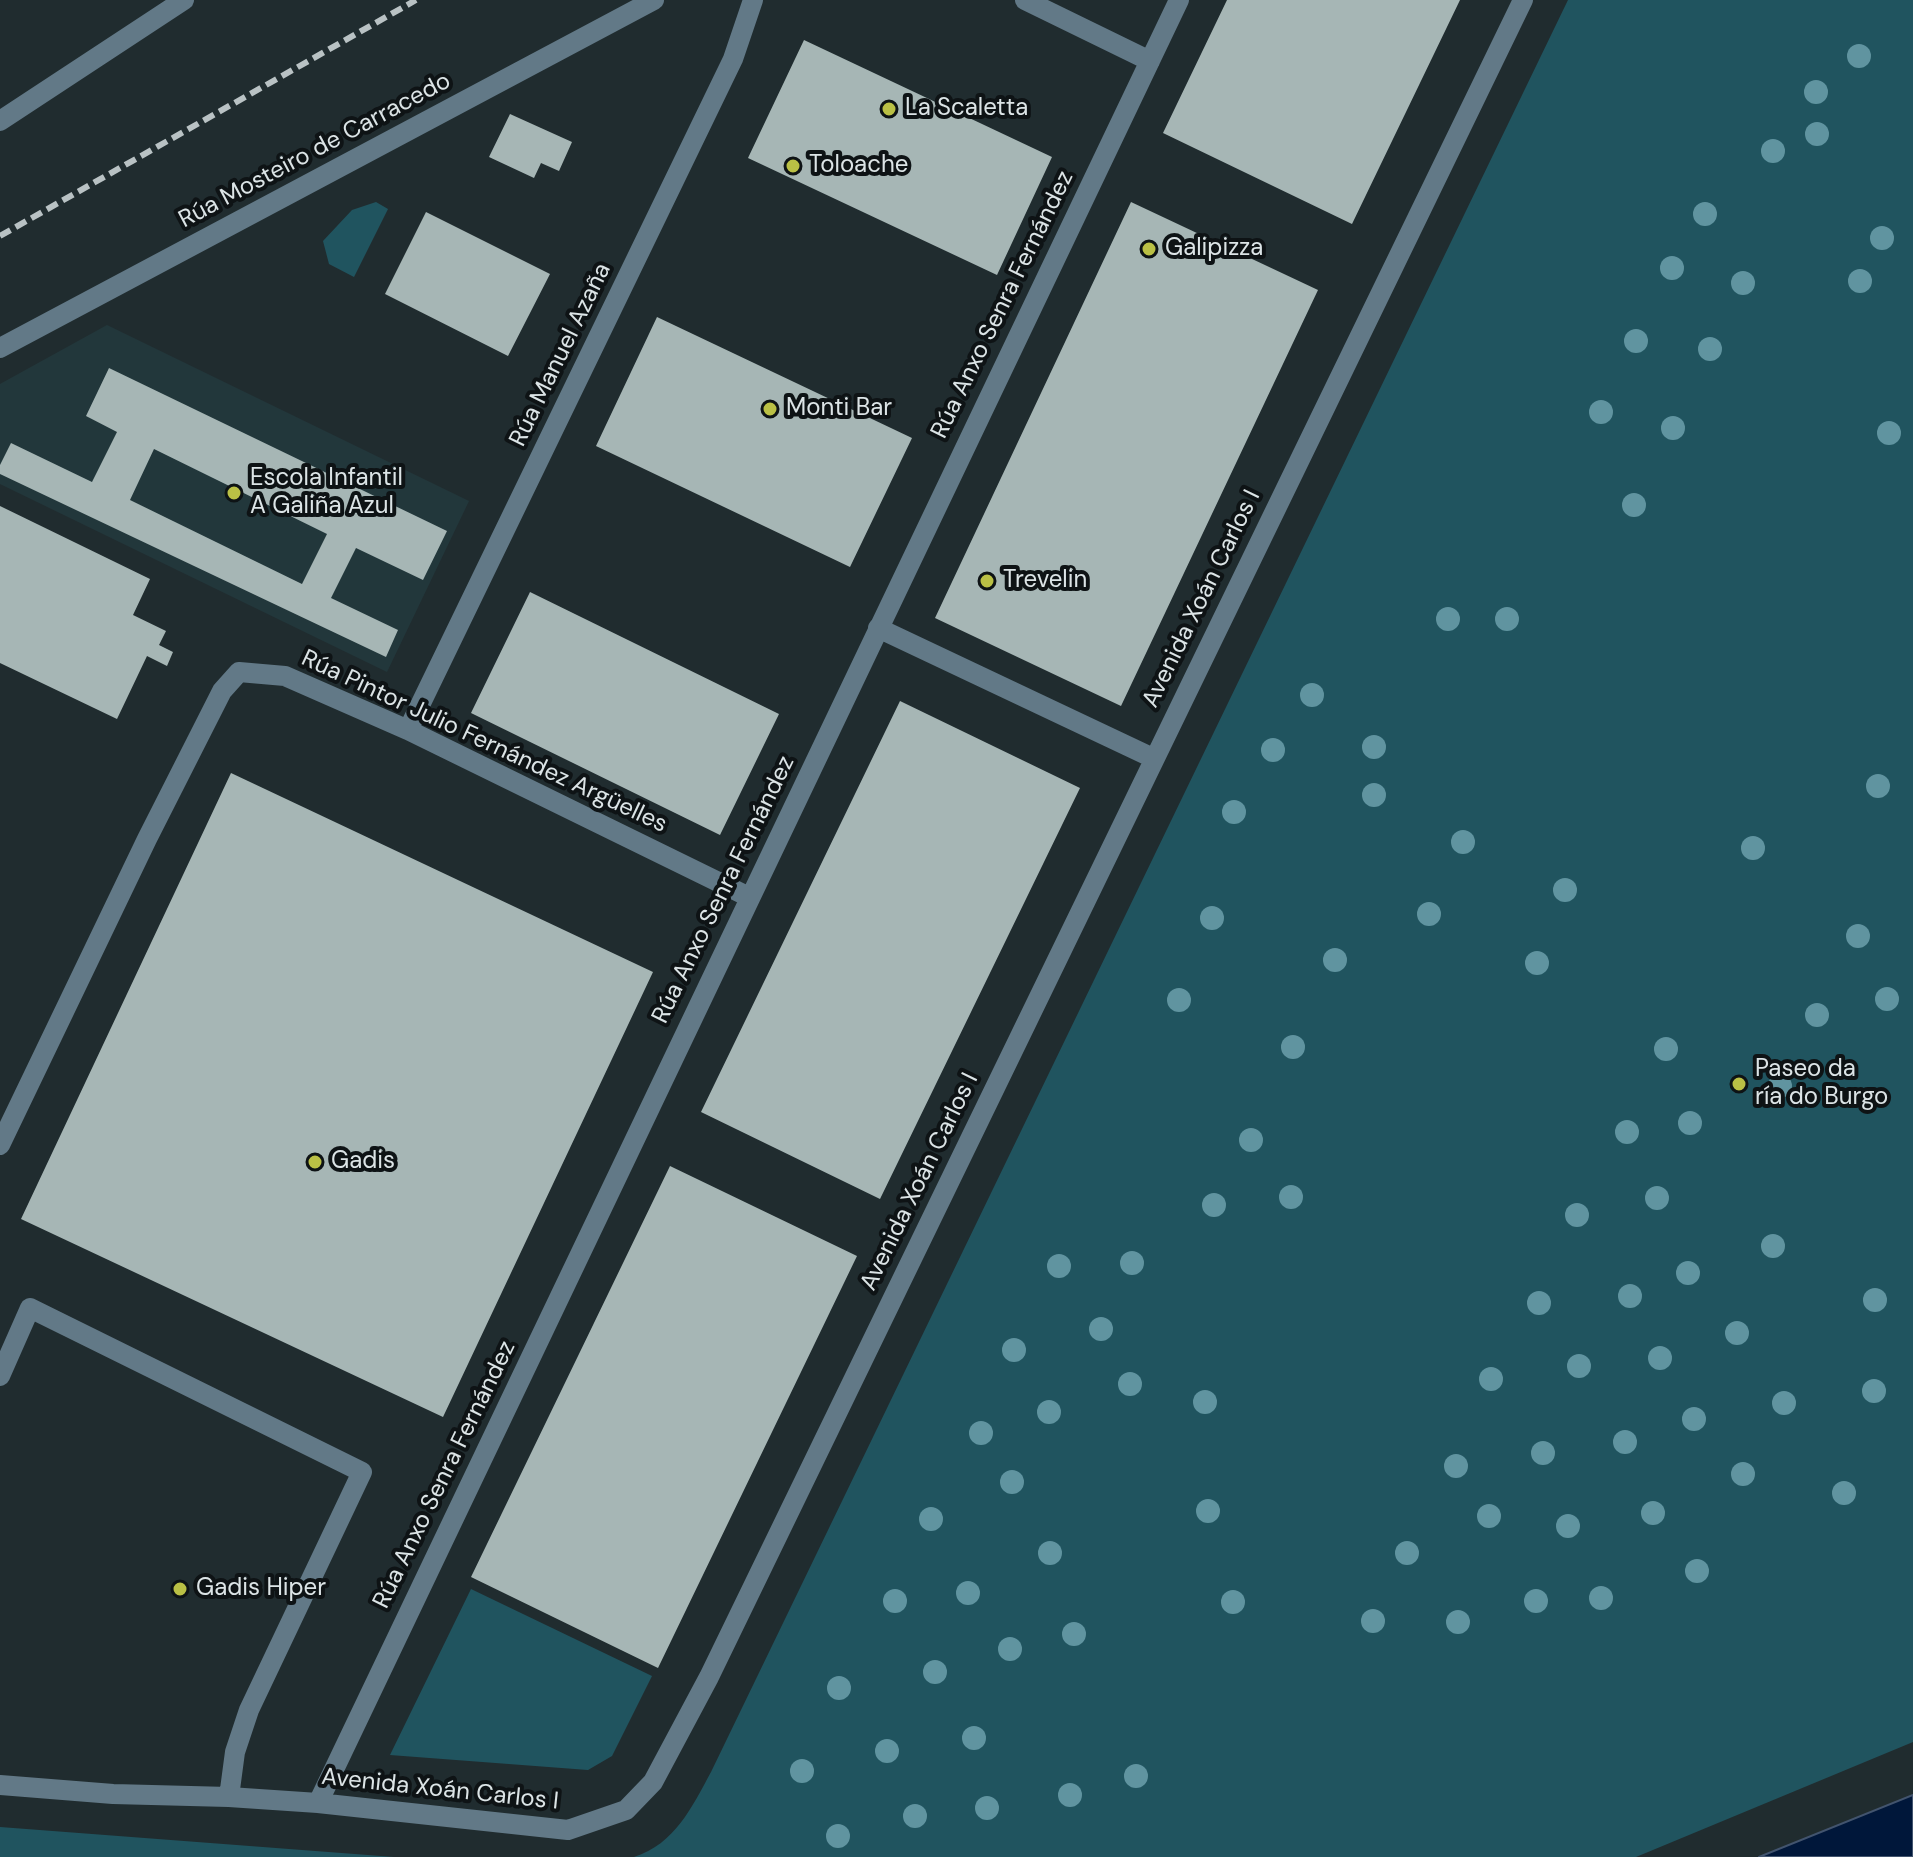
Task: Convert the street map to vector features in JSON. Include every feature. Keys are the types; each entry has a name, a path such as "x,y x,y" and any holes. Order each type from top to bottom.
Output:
{"street":[{"path":"0,121 184,0"},
{"name":"Rúa Mosteiro de Carracedo","path":"0,348 654,0"},
{"name":"Rúa Manuel Azaña","path":"408,730 733,59 753,0"},
{"path":"1025,0 1150,61"},
{"name":"Rúa Anxo Senra Fernández","path":"318,1803 1179,0"},
{"name":"Avenida Xoán Carlos I","path":"0,1785 113,1794 318,1803 568,1830 626,1810 653,1782 709,1677 1523,0"},
{"path":"878,628 1153,758"},
{"name":"Rúa Pintor Julio Fernández Argüelles","path":"0,1145 215,704 239,672 285,676 408,730 749,897"},
{"path":"0,1376 30,1308 362,1472 249,1710 235,1752 229,1797"}],"shaded area":[{"path":"1568,0 1913,0 1913,1742 1636,1857 634,1857 661,1843 681,1823 711,1772"},
{"path":"376,202 388,209 354,277 329,264 323,241 352,210"},
{"name":"Escola Infantil A Galiña Azul","path":"107,325 469,501 387,672 0,484 0,384"},
{"path":"471,1589 652,1676 612,1756 588,1770 390,1755"},
{"path":"1913,1795 1913,1857 1759,1857"},
{"path":"0,1827 394,1857 0,1857"}],"building":[{"path":"1227,0 1460,0 1352,224 1163,133"},
{"path":"804,40 1052,157 997,275 748,158"},
{"path":"510,114 572,142 559,171 541,163 534,178 489,157"},
{"path":"1131,202 1318,290 1121,706 935,618"},
{"path":"426,212 550,274 508,356 385,294"},
{"path":"657,317 912,438 850,567 596,446"},
{"path":"109,368 447,531 423,580 356,548 331,598 398,630 386,657 0,474 0,465 11,443 92,482 117,432 86,416","holes":["154,449 327,534 302,584 130,500"]},
{"path":"0,506 150,579 133,615 166,631 159,645 173,652 167,666 147,656 117,719 0,663"},
{"path":"530,592 779,714 720,835 471,713"},
{"path":"900,701 1080,788 880,1199 701,1112"},
{"path":"231,773 653,972 443,1417 21,1219"},
{"path":"670,1166 857,1256 658,1668 471,1577"}],"railway":[{"path":"0,236 416,0"}],"place":[{"name":"La Scaletta","path":"889,109"},
{"name":"Toloache","path":"793,166"},
{"name":"Galipizza","path":"1149,249"},
{"name":"Monti Bar","path":"770,409"},
{"name":"Escola Infantil A Galiña Azul","path":"234,493"},
{"name":"Trevelin","path":"987,581"},
{"name":"Paseo da ría do Burgo","path":"1739,1084"},
{"name":"Gadis","path":"315,1162"},
{"name":"Gadis Hiper","path":"180,1589"}]}
